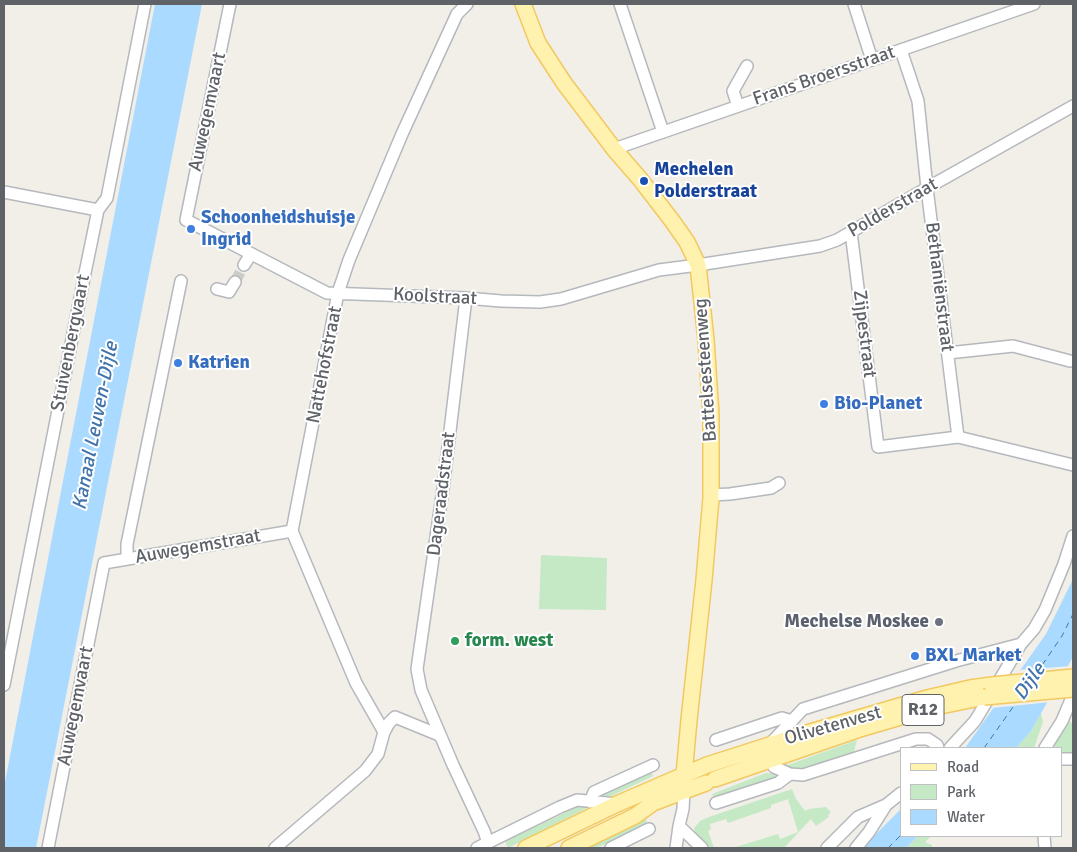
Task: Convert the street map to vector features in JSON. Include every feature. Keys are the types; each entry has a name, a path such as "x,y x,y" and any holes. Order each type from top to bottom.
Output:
{"main road":[{"name":"Battelsesteenweg","path":"524,4 538,43 564,83 687,242 698,265 706,340 711,416 711,494 684,791"},
{"name":"Olivetenvest","path":"988,691 1073,677"},
{"name":"Olivetenvest","path":"684,775 707,765 770,752 928,698 970,688 988,691 1073,689"},
{"name":"Olivetenvest","path":"684,791 711,781 770,752"},
{"name":"R12","path":"526,848 617,804 684,775"},
{"name":"R12","path":"577,847 635,816 653,803 684,791"}],"street":[{"name":"Stuivenbergvaart","path":"4,685 98,210 107,198 145,4"},
{"name":"Auwegemvaart","path":"186,220 230,4"},
{"name":"Nattehofstraat","path":"292,531 338,293 349,260 402,134 456,14 467,4"},
{"path":"620,4 663,132"},
{"path":"854,4 872,60"},
{"name":"Frans Broersstraat","path":"614,148 1034,4"},
{"name":"Bethaniënstraat","path":"901,50 918,101 958,437"},
{"path":"738,106 733,91 747,66"},
{"name":"Polderstraat","path":"698,265 820,246 837,240 1073,106"},
{"path":"4,192 98,210"},
{"name":"Koolstraat","path":"186,220 328,293 540,302 561,298 659,270 698,265"},
{"name":"Zijpestraat","path":"852,232 878,447 958,437"},
{"path":"244,265 251,254"},
{"path":"127,559 127,544 181,281"},
{"path":"218,289 229,292 234,282"},
{"name":"Dageraadstraat","path":"466,298 443,489 417,669 421,690 488,843"},
{"path":"948,353 1013,346 1070,361"},
{"path":"958,437 1073,465"},
{"path":"711,494 730,494 771,488 779,483"},
{"path":"292,531 356,683 384,732"},
{"name":"Auwegemstraat","path":"104,563 292,531"},
{"path":"951,747 975,721 1022,644 1046,610 1073,536"},
{"name":"Auwegemvaart","path":"48,848 104,563"},
{"name":"Olivetenvest","path":"938,747 938,745 928,739 916,739 803,775 790,774 774,768 770,752 803,709 956,661 1022,644"},
{"path":"1071,700 1073,718"},
{"path":"1046,747 1062,721 1071,700"},
{"path":"275,848 365,771 378,754 384,732 394,716 440,735"},
{"name":"Olivetenvest","path":"716,740 782,718 792,721"},
{"path":"590,802 594,792 653,765"},
{"name":"Olivetenvest","path":"716,803 778,783 790,774"},
{"path":"676,848 678,826 683,809 684,791"},
{"path":"827,848 858,817 886,805 900,794"},
{"path":"477,848 577,800 617,804"},
{"path":"856,848 869,832 886,805"},
{"path":"678,826 702,848"},
{"path":"564,829 577,847"},
{"path":"610,848 649,829"}],"green space":[{"path":"541,555 607,558 606,610 539,609"},
{"path":"1041,713 1043,722 1034,747 1017,747 1031,731"},
{"path":"1066,720 1069,720 1073,725 1073,753 1062,752 1062,747 1054,746 1055,740"},
{"path":"857,740 853,755 845,755 809,766 806,770 786,769 785,766"},
{"path":"651,771 653,776 607,798 599,798 600,791 605,793"},
{"path":"766,773 775,774 777,778 714,798 712,794"},
{"path":"792,789 796,799 805,811 826,807 831,812 828,815 829,817 816,826 811,819 784,848 736,847 778,834 780,839 798,832 788,799 771,805 771,808 728,823 726,819 710,824 711,829 708,831 714,848 710,848 695,834 694,828 700,821"},
{"path":"582,805 588,805 589,807 508,848 505,841"},
{"path":"647,813 646,826 596,848 588,848 589,845"},
{"path":"917,837 930,837 925,842 932,845 932,848 906,848"}],"water":[{"name":"Kanaal Leuven-Dijle","path":"155,4 202,4 36,848 4,848 4,787"},
{"name":"Dijle","path":"1073,579 1073,657 1031,731 1017,747 966,747 1046,634"},
{"path":"900,810 900,837 917,837 906,848 862,848"}],"pier":[{"path":"1071,666 1051,702 992,708 1018,670"}],"ferry route":[{"path":"1036,674 1062,636 1073,614"},
{"path":"985,747 1018,700"},
{"path":"888,848 900,836"}],"tunnel":[{"path":"235,282 244,265"}],"place":[{"name":"Mechelen Polderstraat","path":"644,181"},
{"name":"Schoonheidshuisje Ingrid","path":"191,229"},
{"name":"Katrien","path":"178,363"},
{"name":"Bio-Planet","path":"824,404"},
{"name":"Mechelse Moskee","path":"939,622"},
{"name":"form. west","path":"455,641"},
{"name":"BXL Market","path":"915,656"}]}
